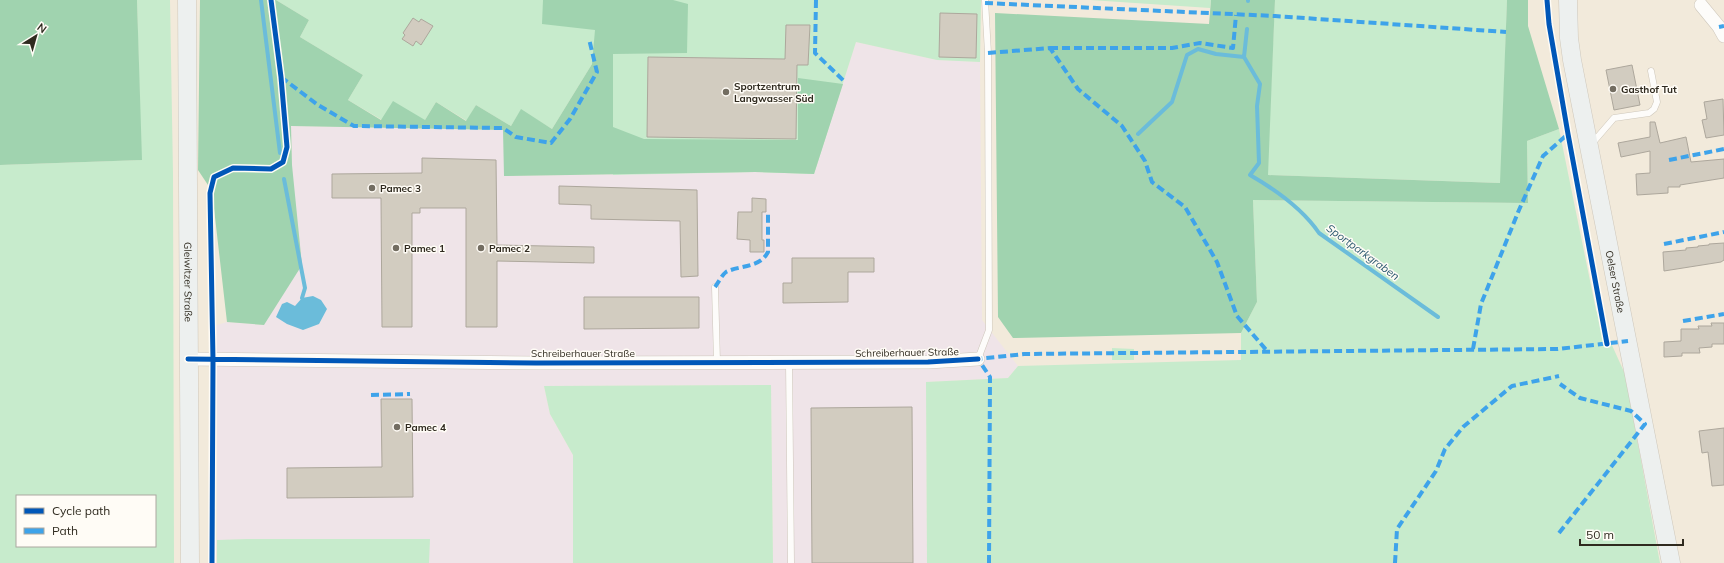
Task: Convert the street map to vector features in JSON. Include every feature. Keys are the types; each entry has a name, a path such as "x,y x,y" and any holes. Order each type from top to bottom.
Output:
{"main road":[{"name":"Gleiwitzer Straße","path":"187,0 190,563"},
{"name":"Oelser Straße","path":"1568,0 1570,49 1671,563"}],"street":[{"path":"1701,3 1720,27 1724,36"},
{"name":"Schreiberhauer Straße","path":"188,359 371,360 435,362 928,362 978,359"}],"lane":[{"path":"978,359 989,330 988,53 985,0"},
{"path":"1588,141 1595,140 1614,118 1648,113 1654,109 1657,102 1651,71"},
{"path":"715,287 717,362"},
{"path":"789,362 791,563"}],"shaded area":[{"path":"856,42 937,60 980,62 982,320 1018,366 1008,378 926,382 927,563 773,563 771,385 544,386 550,414 573,455 573,563 429,563 429,539 217,540 217,390 214,326 227,322 264,325 292,165 291,126 504,130 504,176 755,172 814,174"}],"green space":[{"path":"0,0 137,0 142,160 0,165"},
{"path":"137,0 170,0 173,174 174,563 0,563 0,165 141,160"},
{"path":"200,0 276,0 309,20 300,37 363,75 348,100 381,120 393,101 425,120 436,102 466,121 476,105 511,126 521,109 552,129 592,64 595,30 542,24 543,0 673,0 688,4 687,53 613,54 613,127 644,139 798,140 798,78 843,84 814,174 755,172 504,176 503,130 291,126 292,165 302,265 264,325 227,322 212,191 198,170"},
{"name":"Sportzentrum Langwasser Süd","path":"276,0 981,0 980,62 937,60 856,42 814,174 755,172 613,175 592,64 552,129 521,110 511,126 476,105 467,121 436,102 425,120 382,120 348,100 363,75 300,37 309,20"},
{"path":"1090,0 1211,0 1210,8"},
{"path":"1211,0 1275,0 1268,175 1500,183 1507,0 1528,0 1528,26 1559,129 1527,141 1528,203 1253,200 1257,302 1241,333 1013,338 998,317 995,13 1209,24"},
{"path":"1275,0 1507,0 1501,183 1267,175"},
{"path":"1559,129 1596,310 1625,374 1660,563 927,563 926,382 1008,378 1018,366 1241,360 1241,333 1257,302 1253,200 1528,203 1527,141"},
{"path":"1112,348 1134,349 1134,360 1112,360"},
{"path":"771,385 773,563 573,563 573,455 550,414 544,386"},
{"path":"430,539 429,563 217,563 217,540"}],"water":[{"path":"313,296 321,300 327,309 319,324 303,330 287,324 276,317 282,304 287,302 295,306 302,298"}],"building":[{"path":"940,13 977,14 976,58 939,57"},
{"path":"413,18 419,22 421,19 433,26 421,45 416,41 413,46 402,39 405,35 403,33"},
{"path":"786,25 810,25 808,65 797,65 796,139 647,137 648,57 785,59"},
{"path":"1632,65 1640,105 1614,110 1606,70"},
{"path":"1723,99 1724,135 1706,138 1702,120 1707,119 1704,102"},
{"path":"1650,122 1655,122 1660,143 1686,137 1691,162 1724,159 1724,178 1680,185 1680,187 1668,187 1668,193 1637,195 1636,174 1650,173 1650,151 1621,157 1618,143 1650,137"},
{"path":"422,158 496,160 497,245 594,247 594,263 497,261 497,327 466,327 466,208 420,208 420,213 412,213 412,327 382,327 381,198 332,198 332,174 422,173"},
{"path":"559,186 697,190 698,276 681,277 680,221 591,219 591,205 559,204"},
{"path":"752,198 766,199 766,212 762,212 762,240 764,240 764,252 750,252 750,240 737,239 738,212 752,212"},
{"path":"1724,243 1724,260 1721,262 1664,271 1663,252 1686,250 1686,248"},
{"path":"792,258 874,258 874,272 848,272 848,302 783,303 783,283 792,283"},
{"path":"584,297 699,297 699,328 584,329"},
{"path":"1711,323 1724,323 1724,344 1712,344 1712,347 1699,348 1700,353 1682,353 1682,356 1664,357 1664,342 1681,341 1681,329 1699,329 1698,326 1712,326"},
{"name":"Pamec 4","path":"381,399 412,399 413,497 287,498 287,468 382,467"},
{"path":"912,407 913,563 812,563 811,408"},
{"path":"1724,428 1724,485 1712,486 1708,452 1702,453 1699,431"}],"waterway":[{"path":"261,0 280,153"},
{"name":"Sportparkgraben","path":"1247,29 1244,57 1260,84 1257,106 1259,163 1250,175 1288,200 1305,216 1319,233 1438,317"},
{"path":"1138,134 1172,102 1187,55 1198,49 1216,54 1244,57"},
{"path":"284,179 305,288 302,298"}],"marked path":[{"path":"816,0 815,53 844,81"},
{"path":"985,3 1275,16 1506,32"},
{"path":"1050,48 1172,48 1200,43 1233,48 1236,15"},
{"path":"1719,27 1724,26"},
{"path":"281,77 318,105 354,126 503,128 516,137 551,143 570,119 597,72 589,39"},
{"path":"988,53 1050,48 1078,89 1122,126 1145,161 1152,182 1185,207 1217,262 1237,316 1268,352"},
{"path":"1473,349 1481,304 1519,210 1543,156 1568,134"},
{"path":"1669,160 1724,149"},
{"path":"715,287 726,272 755,264 768,252 768,213"},
{"path":"1664,244 1724,232"},
{"path":"1683,321 1724,314"},
{"path":"989,563 990,377 978,359 1024,354 1558,349 1628,341"},
{"path":"1395,563 1397,529 1436,471 1445,449 1463,427 1512,386 1559,376"},
{"path":"1559,533 1645,424 1631,411 1580,398 1560,384"},
{"path":"371,395 410,394"}],"cycle path":[{"path":"212,563 213,360 210,193 214,177 233,168 271,169 283,162 287,147 281,77 271,0"},
{"path":"1547,0 1549,24 1568,134 1607,344"},
{"path":"188,359 536,363 928,362 978,359"}],"place":[{"name":"Gasthof Tut","path":"1613,89"},
{"name":"Sportzentrum Langwasser Süd","path":"726,92"},
{"name":"Pamec 3","path":"372,188"},
{"name":"Pamec 1","path":"396,248"},
{"name":"Pamec 2","path":"481,248"},
{"name":"Pamec 4","path":"397,427"}]}
